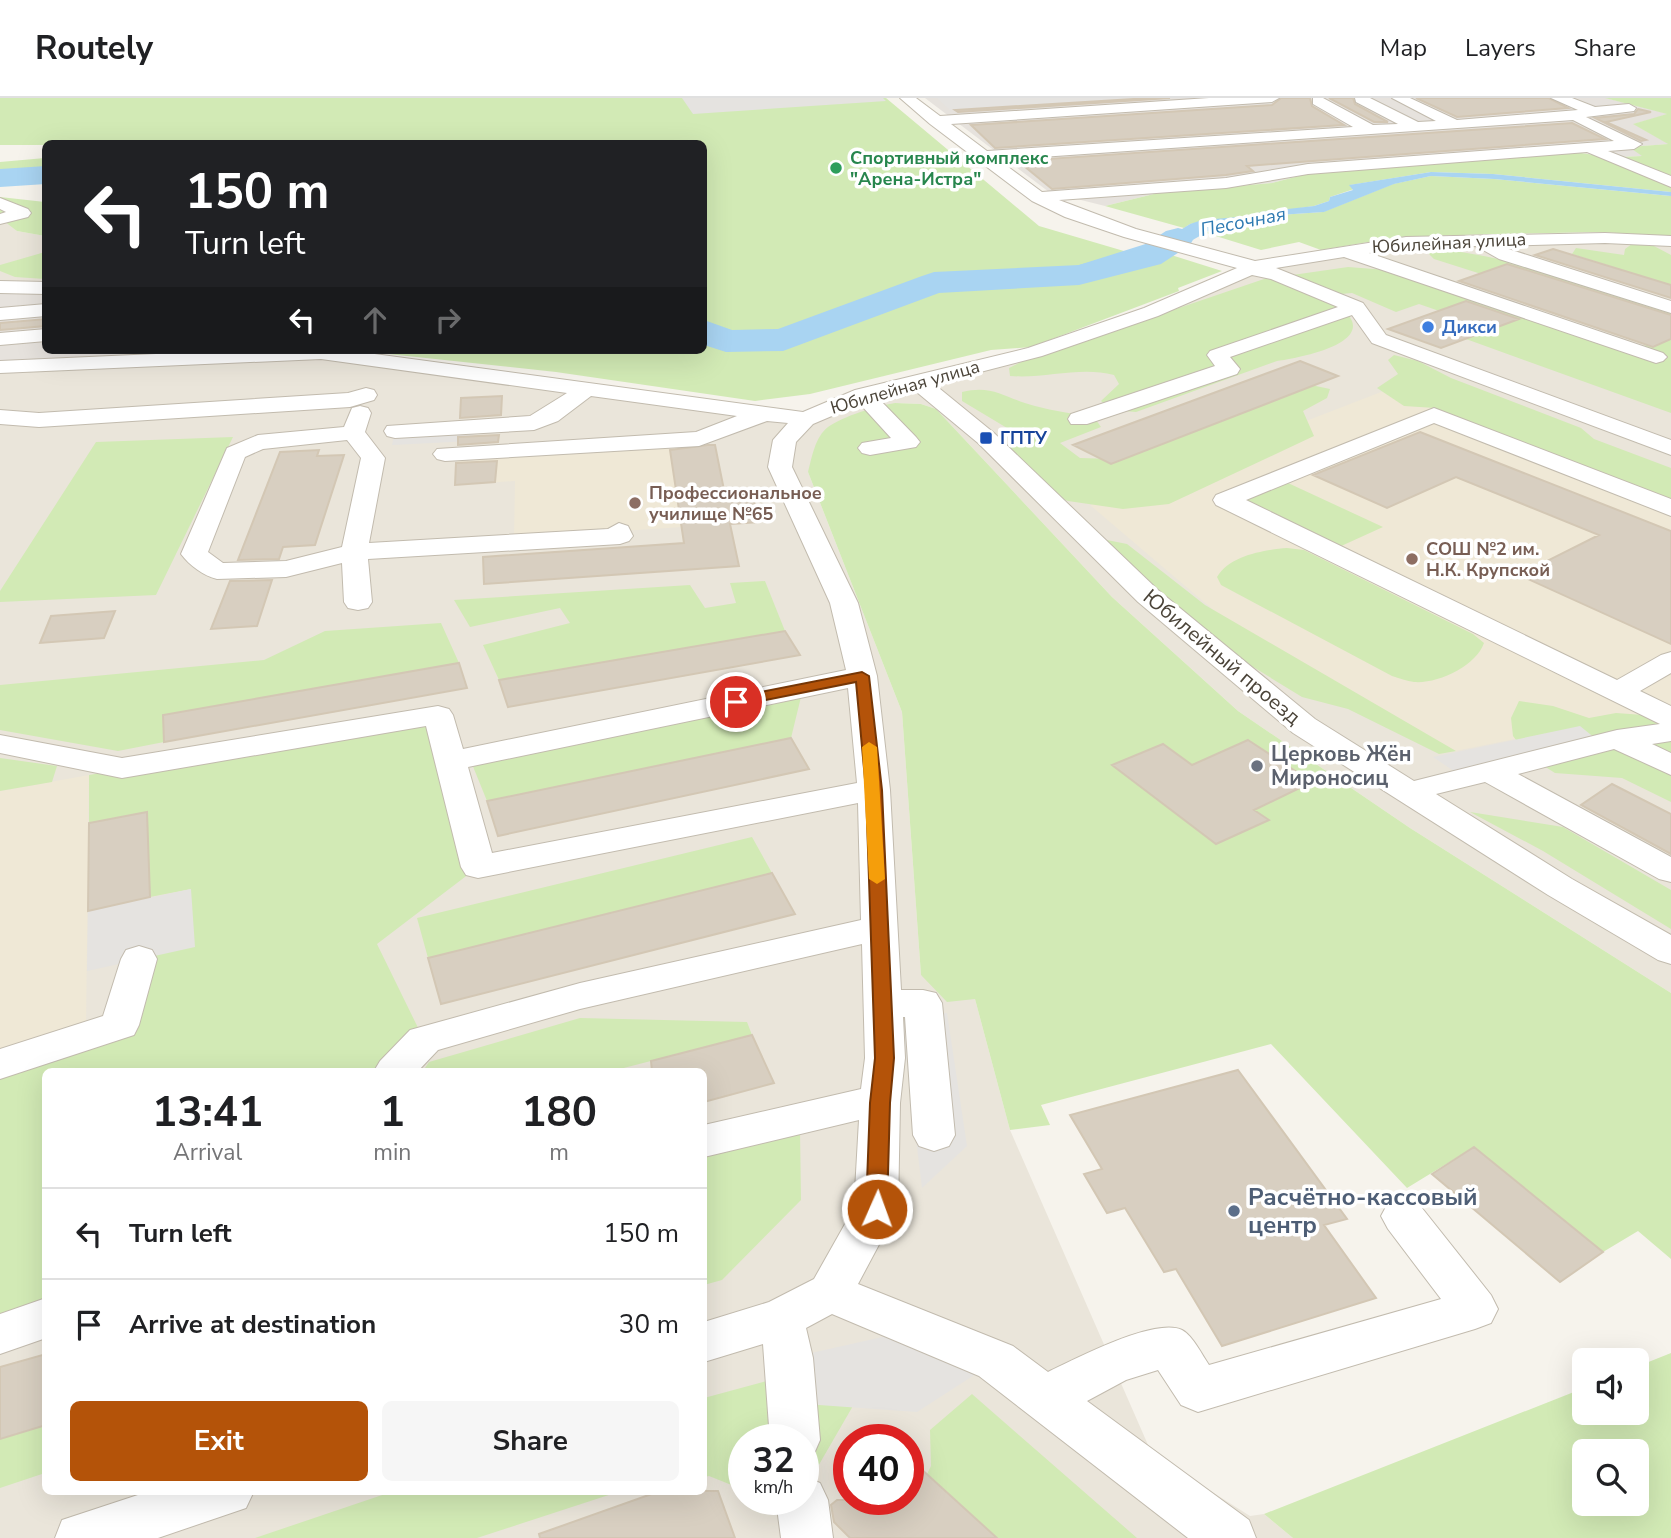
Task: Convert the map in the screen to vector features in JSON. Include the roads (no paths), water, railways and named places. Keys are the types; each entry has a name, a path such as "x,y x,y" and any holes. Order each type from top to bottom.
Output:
{"street":[{"path":"907,98 1038,197 1071,213 1130,233 1276,274 1362,315 1379,339 1671,448"},
{"path":"1399,98 1462,126"},
{"path":"1361,100 1414,127"},
{"path":"1038,197 1182,188 1275,177 1308,169 1634,144 1587,110 1589,109 1565,100"},
{"path":"1318,101 1368,129"},
{"path":"1511,106 1593,148 1671,182"},
{"path":"1250,113 1285,134 1321,143 1368,129 1542,121 1574,116 1587,110 1629,108"},
{"path":"1470,110 1561,150"},
{"path":"1210,116 1244,137"},
{"path":"1167,118 1200,141"},
{"path":"990,120 1085,193"},
{"path":"1126,121 1158,144"},
{"path":"1307,121 1321,143 1352,166"},
{"path":"1086,123 1117,146"},
{"path":"1044,126 1092,160 1129,191"},
{"path":"1432,130 1482,156"},
{"path":"982,156 1032,154 1092,160 1117,146 1285,134"},
{"path":"1392,134 1440,159"},
{"path":"1348,136 1396,162"},
{"path":"1263,142 1308,169"},
{"path":"1222,145 1275,177"},
{"path":"1207,170 1226,183"},
{"path":"1163,174 1182,188"},
{"path":"0,203 22,213 0,219"},
{"path":"1605,238 1657,258"},
{"name":"Юбилейная улица","path":"328,354 805,419 863,395 1035,352 1152,312 1253,268 1343,250 1406,242 1605,238 1671,241"},
{"path":"1474,239 1504,255 1671,307"},
{"path":"1343,250 1656,358"},
{"path":"0,287 42,288"},
{"path":"0,314 42,310"},
{"path":"1079,419 1229,369 1217,355 1362,315"},
{"path":"0,339 42,335"},
{"name":"Юбилейная улица","path":"0,367 155,355 238,354"},
{"path":"353,433 376,361"},
{"name":"Юбилейный проезд","path":"917,381 986,438 1148,596 1304,726 1560,887 1671,951"},
{"path":"395,431 534,423 550,416 587,389"},
{"path":"0,417 52,420 350,400 366,395"},
{"path":"863,395 908,442 870,448"},
{"path":"445,454 699,439 764,414"},
{"path":"1671,508 1434,415 1225,500 1671,718"},
{"path":"707,1341 781,1318 830,1293 877,1209 880,1103 885,1058 874,790 862,676 844,603 780,467 785,440 805,419"},
{"path":"353,433 258,442 235,453 194,554 216,571 286,569 354,552 620,536 619,531"},
{"path":"353,433 373,458 354,552 358,602"},
{"path":"1620,691 1671,661"},
{"path":"450,761 862,676"},
{"path":"0,744 122,768 438,715 478,867 874,790"},
{"path":"1407,792 1618,739 1671,732"},
{"path":"1618,739 1671,765"},
{"path":"1489,771 1671,871"},
{"path":"397,1068 424,1040 580,996 880,928"},
{"path":"0,1063 120,1025 139,959"},
{"path":"898,1004 923,1003 934,1135"},
{"path":"707,1140 848,1106 880,1103"},
{"path":"1045,1398 1113,1363 1169,1346 1198,1390 1475,1309 1403,1216"},
{"path":"830,1293 996,1361 1230,1538"},
{"path":"781,1318 789,1358 794,1424"},
{"path":"0,1334 42,1319"},
{"path":"81,1538 215,1495"},
{"path":"804,1515 807,1538"}],"lane":[{"path":"934,121 1279,104"},
{"path":"1462,126 1521,153"}],"water":[{"path":"1431,172 1493,174 1671,192 1671,196 1494,179 1431,176 1394,184 1324,212 1279,215 1212,229 1168,254 1113,270 1063,270 1171,236 1202,220 1251,216 1261,212 1314,206 1329,201 1330,197 1353,190 1349,185"}],"waterway":[{"name":"Песочная","path":"0,178 42,175"},
{"name":"Песочная","path":"707,332 726,341 783,340 934,283 1079,275 1149,257 1178,238"}],"place":[{"name":"Спортивный комплекс \"Арена-Истра\"","path":"836,168"},
{"name":"Дикси","path":"1428,327"},
{"name":"ГПТУ","path":"986,438"},
{"name":"Профессиональное училище №65","path":"635,503"},
{"name":"СОШ №2 им. Н.К. Крупской","path":"1412,559"},
{"name":"Церковь Жён Мироносиц","path":"1257,766"},
{"name":"Расчётно-кассовый центр","path":"1234,1211"}]}
